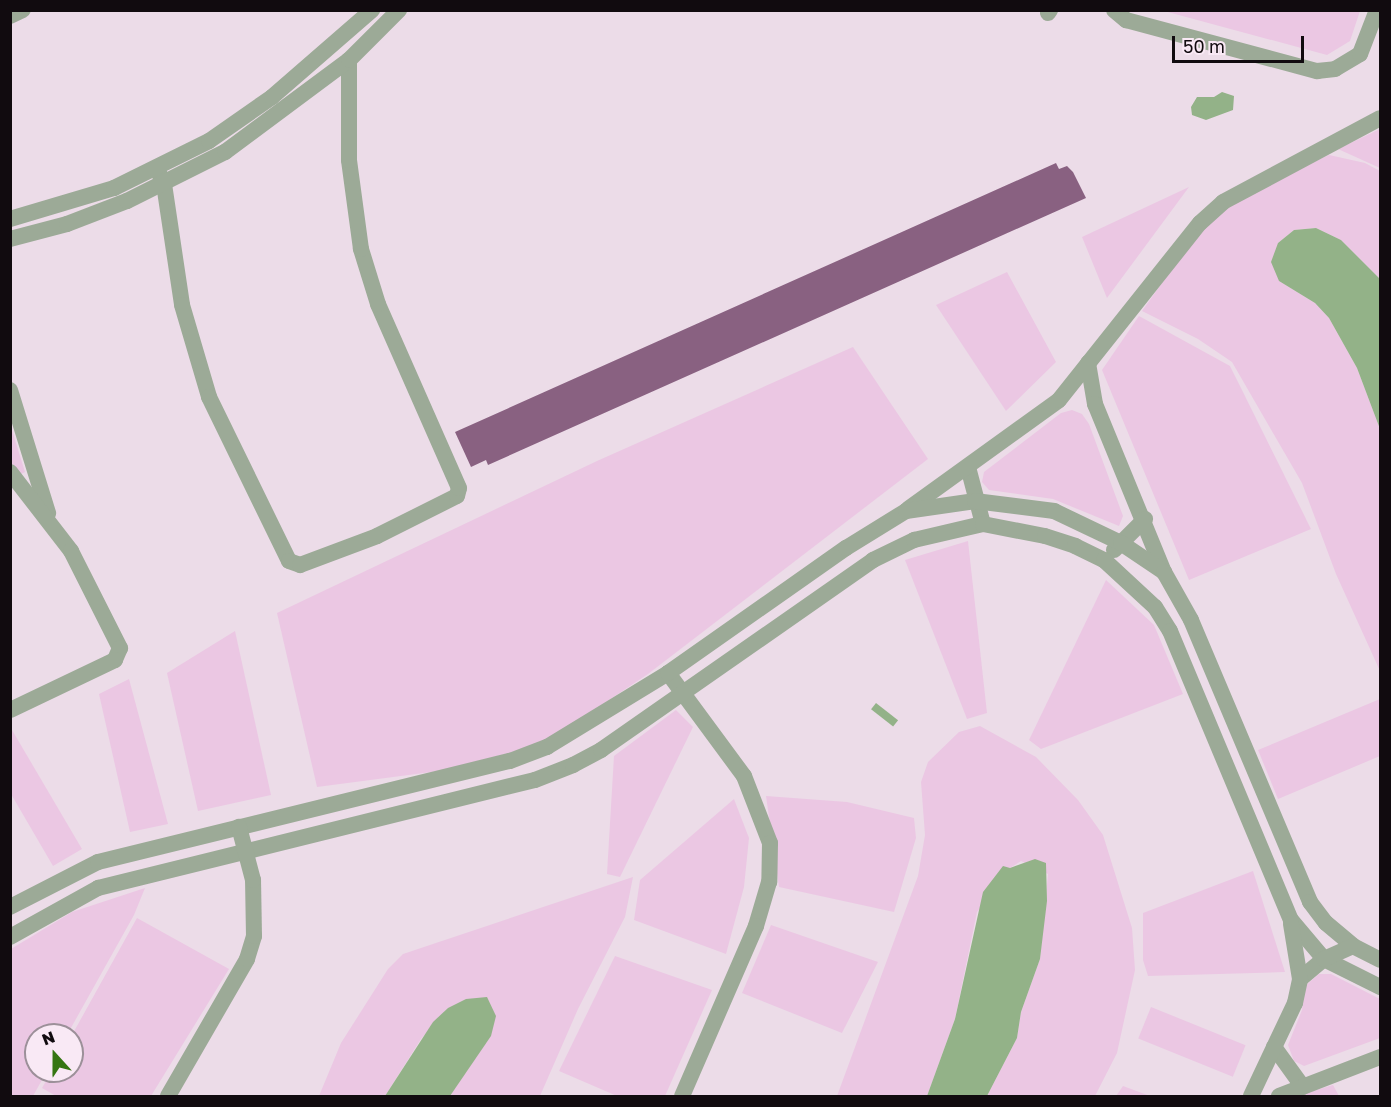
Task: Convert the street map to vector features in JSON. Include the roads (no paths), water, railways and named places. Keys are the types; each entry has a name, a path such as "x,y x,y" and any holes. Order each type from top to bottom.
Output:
{"street":[{"path":"10,16 23,10"},
{"path":"10,219 65,206 157,169 209,141 272,97 372,10"},
{"path":"10,239 67,224 164,184 225,152 349,60 399,10"},
{"path":"1114,10 1126,20 1317,70 1335,69 1360,54 1377,10"},
{"path":"157,169 164,184 182,305 209,397 289,561 300,565 366,541 457,496 459,488 378,304 361,249 349,160 349,60"},
{"path":"10,907 98,862 510,761 581,729 668,673 846,548 906,511 1059,400 1200,223 1222,202 1380,118"},
{"path":"1088,363 1095,404 1145,519 1164,572 1191,620 1310,902 1326,923 1353,946 1380,960"},
{"path":"10,390 51,520"},
{"path":"1059,400 1078,398 1095,404"},
{"path":"968,466 975,501 983,524"},
{"path":"10,472 51,520 118,638 120,648 114,660 10,710"},
{"path":"906,511 975,501 1054,511 1121,543 1164,572"},
{"path":"1104,560 1145,519"},
{"path":"10,937 98,888 536,780 601,750 873,560 914,540 983,524 1045,536 1104,560 1155,606 1170,631 1291,920 1300,979 1288,1022 1251,1096"},
{"path":"668,673 685,692 744,776 770,843 769,882 756,926 682,1096"},
{"path":"168,1096 247,959 256,915 248,850 239,827"},
{"path":"1291,920 1324,959 1380,987"},
{"path":"1300,979 1324,959 1353,946"},
{"path":"1274,1047 1303,1087"},
{"path":"1280,1096 1380,1057"}]}
